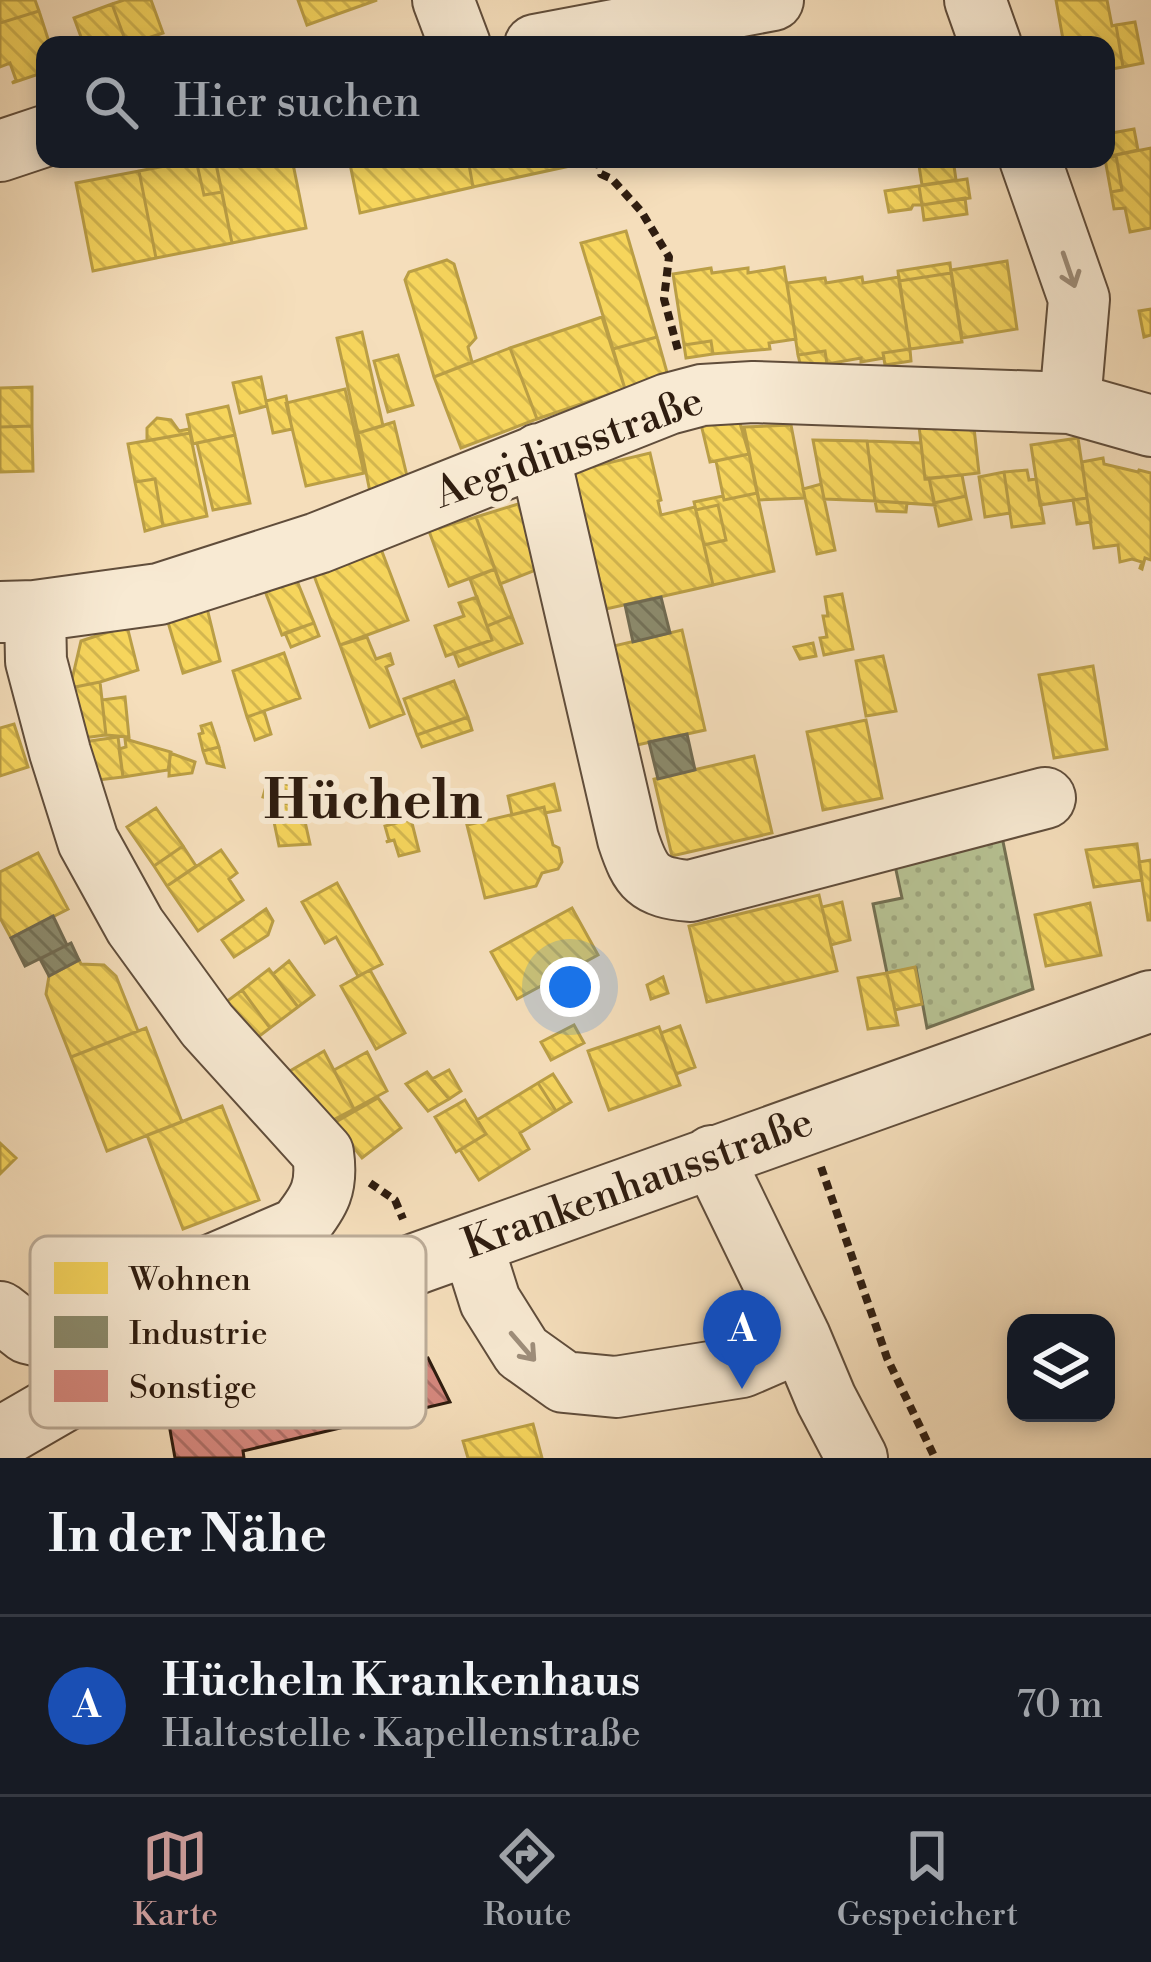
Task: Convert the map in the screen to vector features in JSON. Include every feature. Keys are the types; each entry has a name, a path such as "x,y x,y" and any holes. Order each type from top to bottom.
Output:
{"street":[{"path":"442,0 456,36"},
{"path":"583,36 773,0"},
{"path":"975,0 988,36"},
{"path":"0,151 36,139"},
{"path":"1033,168 1079,299 1070,404"},
{"name":"Aegidiusstraße","path":"18,612 159,594 318,543 691,398 753,392 1070,404 1151,426"},
{"path":"539,454 638,871 664,888 690,891 1045,798"},
{"path":"18,612 88,841 135,926 207,1025 323,1153 327,1177 316,1205 298,1228 279,1236"},
{"name":"Krankenhausstraße","path":"426,1261 1151,1001"},
{"path":"712,1156 857,1458"},
{"path":"447,1253 490,1301 522,1352 564,1382 616,1388 742,1367 800,1337"},
{"path":"0,1312 30,1334"},
{"name":"Krankenhausstraße","path":"0,1438 30,1421"}],"path":[{"path":"600,168 641,211 669,256 664,299 691,398"},
{"path":"806,1124 887,1358 935,1458"},
{"path":"323,1153 395,1200 447,1253"}],"green space":[{"path":"999,822 1033,989 927,1028 916,968 887,973 873,904 902,898 893,856"}],"building: Wohnen":[{"path":"0,0 35,0 39,11 0,23"},
{"path":"151,0 163,33 124,36 112,4"},
{"path":"298,0 377,0 307,25"},
{"path":"1056,0 1107,0 1123,67 1115,68 1115,36 1062,36"},
{"path":"112,4 124,36 81,36 74,18"},
{"path":"39,11 47,36 36,36 36,75 12,83 16,80 10,63 0,67 0,23"},
{"path":"1135,22 1143,63 1123,67 1116,25"},
{"path":"1134,129 1138,150 1115,155 1115,132"},
{"path":"1151,148 1151,228 1130,232 1125,208 1114,209 1111,192 1122,190 1116,155"},
{"path":"1115,155 1122,190 1111,192 1107,168 1115,168"},
{"path":"198,168 217,168 222,192 204,195"},
{"path":"198,168 204,195 222,192 232,243 156,258 139,171"},
{"path":"217,168 294,168 306,228 232,243"},
{"path":"351,168 470,168 473,187 360,213"},
{"path":"470,168 561,168 473,187"},
{"path":"919,168 954,168 956,180 922,185"},
{"path":"139,171 156,258 93,271 76,183"},
{"path":"967,179 970,198 922,205 919,186"},
{"path":"919,186 922,205 889,212 885,191"},
{"path":"965,198 967,214 924,220 922,205"},
{"path":"626,231 657,337 613,349 581,243"},
{"path":"447,260 454,264 476,338 468,347 472,362 434,377 405,280 409,272"},
{"path":"1007,261 1017,329 962,338 951,270"},
{"path":"950,263 951,273 899,281 898,271"},
{"path":"784,267 796,339 769,343 770,349 713,354 711,341 684,345 673,274 711,268 712,273 748,268 748,273"},
{"path":"951,273 962,342 910,349 899,281"},
{"path":"862,277 863,283 899,277 910,349 883,353 884,358 827,364 825,351 798,355 787,283"},
{"path":"1151,309 1151,335 1144,337 1139,311"},
{"path":"602,317 625,389 537,419 510,348"},
{"path":"362,332 383,426 358,433 337,338"},
{"path":"657,337 668,376 625,389 613,349"},
{"path":"711,341 713,354 686,358 684,345"},
{"path":"510,348 537,419 461,448 434,377"},
{"path":"910,349 911,361 885,365 883,353"},
{"path":"825,351 827,364 800,363 798,355"},
{"path":"398,355 413,405 388,412 374,361"},
{"path":"261,377 267,406 240,413 233,383"},
{"path":"32,387 32,426 0,427 0,388"},
{"path":"345,389 364,473 306,486 286,403"},
{"path":"286,396 292,429 273,433 266,401"},
{"path":"228,406 235,435 193,444 187,415"},
{"path":"737,413 749,454 710,462 700,420"},
{"path":"157,418 171,420 179,431 189,429 190,433 147,441 147,428"},
{"path":"973,419 979,473 925,479 919,426"},
{"path":"394,422 407,476 370,492 358,433"},
{"path":"791,425 805,498 759,500 744,427"},
{"path":"32,426 33,471 0,472 0,427"},
{"path":"190,433 207,516 163,526 155,479 135,482 128,444"},
{"path":"235,435 250,503 213,510 197,443"},
{"path":"1078,438 1087,498 1040,505 1031,445"},
{"path":"813,440 867,441 875,501 824,499"},
{"path":"867,441 921,443 925,479 929,478 935,505 875,501"},
{"path":"650,453 661,515 695,507 713,585 606,609 574,471"},
{"path":"749,454 757,493 724,500 716,461"},
{"path":"1103,458 1104,464 1151,473 1151,560 1145,558 1142,569 1142,562 1120,562 1118,545 1094,548 1082,462"},
{"path":"1027,470 1029,480 1036,479 1044,523 1012,527 1004,472"},
{"path":"1004,472 1010,513 985,517 979,477"},
{"path":"962,475 966,496 934,503 929,478"},
{"path":"155,479 163,526 145,531 135,482"},
{"path":"821,484 835,550 817,554 803,489"},
{"path":"757,493 774,571 713,585 704,545 726,540 718,505 696,510 694,502"},
{"path":"966,496 971,519 939,526 934,503"},
{"path":"1087,498 1091,522 1077,524 1073,500"},
{"path":"875,501 907,503 906,512 877,511"},
{"path":"518,504 541,568 500,584 476,517"},
{"path":"718,505 726,540 704,545 696,510"},
{"path":"476,517 495,569 449,586 429,531"},
{"path":"381,549 408,620 340,645 313,573"},
{"path":"291,566 314,623 282,635 260,578"},
{"path":"495,569 512,616 487,626 470,579"},
{"path":"842,594 853,649 824,655 820,638 827,637 825,597"},
{"path":"477,597 492,640 446,656 435,626 464,616 459,603"},
{"path":"205,600 220,661 183,673 165,612"},
{"path":"512,616 522,643 459,666 454,653 492,640 487,626"},
{"path":"314,623 319,636 291,647 285,633"},
{"path":"127,626 138,670 70,688 81,641"},
{"path":"682,630 705,730 628,747 605,648"},
{"path":"367,637 376,659 390,654 393,664 386,667 404,714 370,727 340,645"},
{"path":"813,643 816,656 800,659 794,647"},
{"path":"284,653 300,698 247,717 233,671"},
{"path":"883,656 896,711 866,716 856,661"},
{"path":"1093,666 1107,749 1054,758 1039,675"},
{"path":"454,681 468,717 417,735 404,699"},
{"path":"100,682 106,735 75,739 70,688"},
{"path":"125,697 129,737 106,735 102,700"},
{"path":"264,711 271,734 255,740 247,717"},
{"path":"468,717 472,730 422,747 417,735"},
{"path":"866,720 882,798 823,810 807,732"},
{"path":"211,723 219,747 203,751 201,726"},
{"path":"14,724 28,767 0,776 0,728"},
{"path":"118,737 123,777 81,782 76,743"},
{"path":"125,739 171,752 168,770 123,777 119,749 126,747"},
{"path":"219,747 224,767 207,763 203,751"},
{"path":"170,753 195,762 192,773 169,776"},
{"path":"754,756 772,833 672,856 654,779"},
{"path":"268,779 297,787 302,808 263,797"},
{"path":"554,784 560,810 545,813 544,807 512,815 508,796"},
{"path":"269,798 302,808 310,844 279,846"},
{"path":"544,807 553,845 559,848 562,862 558,869 542,873 536,886 485,898 467,825"},
{"path":"156,808 183,846 154,866 127,827"},
{"path":"411,819 419,851 399,856 394,840 386,842 385,826"},
{"path":"1137,844 1142,880 1094,887 1086,850"},
{"path":"183,846 196,866 167,886 154,866"},
{"path":"221,850 237,873 229,879 243,900 198,931 167,886"},
{"path":"38,853 68,909 11,938 0,918 0,872"},
{"path":"1151,860 1151,920 1148,920 1139,862"},
{"path":"337,883 382,964 358,976 336,937 325,943 302,902"},
{"path":"819,895 837,971 707,1002 689,926"},
{"path":"842,902 850,940 831,945 822,907"},
{"path":"1090,903 1101,955 1046,966 1035,915"},
{"path":"572,908 598,955 517,999 491,952"},
{"path":"266,909 273,921 268,935 234,957 222,940"},
{"path":"79,960 104,965 116,976 138,1031 71,1057 46,994 49,976"},
{"path":"289,961 314,995 298,1007 273,974"},
{"path":"915,967 922,1004 895,1010 887,973"},
{"path":"269,969 298,1007 270,1028 242,990"},
{"path":"370,970 405,1033 376,1049 341,986"},
{"path":"887,973 898,1025 868,1029 858,978"},
{"path":"663,977 668,993 651,999 647,985"},
{"path":"242,990 270,1028 250,1043 222,1005"},
{"path":"574,1025 584,1043 551,1060 541,1042"},
{"path":"680,1026 695,1067 676,1074 661,1033"},
{"path":"659,1027 680,1085 609,1110 588,1051"},
{"path":"146,1028 182,1122 107,1151 71,1057"},
{"path":"324,1051 354,1109 333,1120 283,1075"},
{"path":"367,1052 387,1091 354,1109 334,1070"},
{"path":"449,1070 461,1091 449,1099 432,1079"},
{"path":"427,1072 449,1099 428,1111 406,1084"},
{"path":"553,1074 571,1102 556,1111 538,1083"},
{"path":"538,1083 556,1111 520,1133 529,1149 479,1180 460,1150 486,1134 477,1120"},
{"path":"378,1098 401,1128 362,1158 334,1123"},
{"path":"465,1100 486,1134 456,1152 435,1117"},
{"path":"222,1106 259,1200 183,1229 147,1135"},
{"path":"0,1143 16,1158 0,1174"},
{"path":"533,1424 542,1458 468,1458 463,1441"}],"building: Industrie":[{"path":"661,597 670,633 633,642 625,605"},
{"path":"687,734 695,770 658,779 649,742"},
{"path":"53,916 67,945 25,966 11,938"},
{"path":"71,943 79,960 49,976 40,959"}],"building: Sonstige":[{"path":"428,1358 450,1402 426,1408"},
{"path":"170,1428 340,1428 243,1451 244,1458 175,1458"}],"place":[{"name":"Hücheln Krankenhaus","path":"742,1389"}],"district":[{"name":"Hücheln","path":"373,802"}]}
